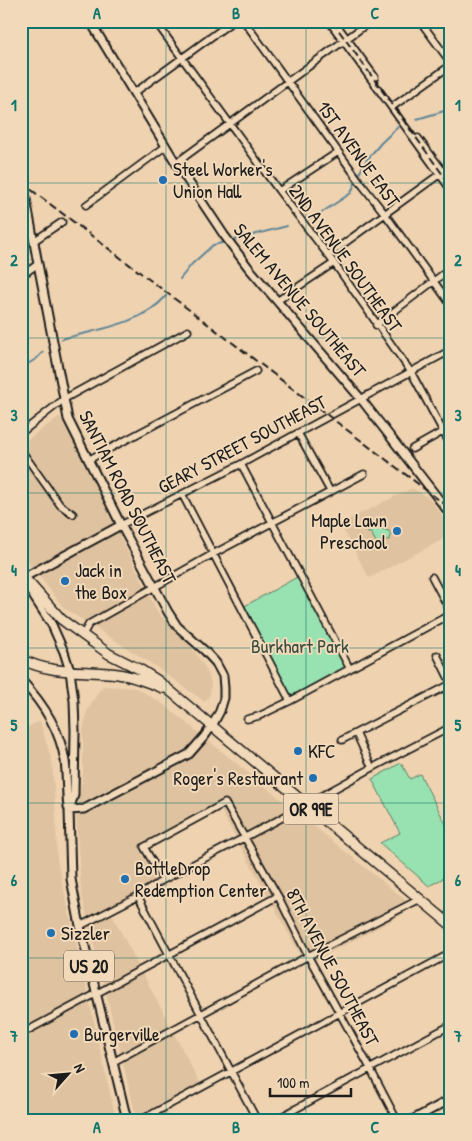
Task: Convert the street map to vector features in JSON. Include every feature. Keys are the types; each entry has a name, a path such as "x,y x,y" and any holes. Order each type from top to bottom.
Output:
{"highway":[{"name":"OR 99E","path":"22,577 61,619 109,654 157,680 451,925"},
{"name":"OR 99E","path":"21,659 46,669 118,674 143,680 172,692"}],"main road":[{"name":"SALEM AVENUE SOUTHEAST","path":"91,22 176,163 248,267 361,399 451,515"},
{"name":"SANTIAM ROAD SOUTHEAST","path":"21,172 68,419 121,525 177,626 216,663 222,676 224,698 212,726 189,754 84,809 69,810"},
{"name":"GEARY STREET SOUTHEAST","path":"22,577 121,525"},
{"name":"US 20","path":"22,577 52,625 64,652 70,672 74,701 75,731 74,795 69,810"},
{"name":"US 20","path":"21,680 32,691 50,718 57,733 65,761 69,810 71,879 80,926 127,1120"},
{"path":"412,1120 451,1099"}],"street":[{"name":"2ND AVENUE SOUTHEAST","path":"155,21 334,263 411,372 451,446"},
{"path":"134,93 233,21"},
{"name":"1ST AVENUE EAST","path":"244,21 451,305"},
{"path":"329,21 393,106 451,190"},
{"path":"334,21 345,40"},
{"path":"176,163 371,21"},
{"path":"393,106 451,64 420,21"},
{"path":"86,205 166,146"},
{"path":"279,191 338,152"},
{"path":"328,255 451,166"},
{"path":"441,173 451,182"},
{"path":"34,241 62,222"},
{"path":"277,301 334,263"},
{"path":"21,276 38,264"},
{"path":"376,325 451,268"},
{"path":"21,432 64,398 188,331"},
{"name":"GEARY STREET SOUTHEAST","path":"121,525 241,464 451,350"},
{"path":"88,460 256,371"},
{"path":"412,449 451,427"},
{"path":"298,433 330,491"},
{"path":"21,450 60,505 73,514"},
{"path":"241,464 350,669"},
{"path":"82,636 90,624 213,554 364,474"},
{"path":"182,494 290,701"},
{"path":"247,719 259,716 290,701 451,613 432,577"},
{"path":"342,740 451,684 437,655"},
{"path":"80,926 451,727"},
{"path":"356,733 372,768"},
{"name":"8TH AVENUE SOUTHEAST","path":"163,880 144,847 225,804 278,896 308,956 397,1120"},
{"path":"138,896 257,1120"},
{"path":"21,1034 278,896"},
{"path":"113,1062 308,956 420,899"},
{"path":"141,1120 451,953"},
{"path":"275,1120 451,1025"}],"shaded area":[{"path":"60,416 158,613 190,645 204,666 211,685 210,694 205,702 158,668 64,608 21,553 21,442 23,443"},
{"name":"Maple Lawn Preschool","path":"412,488 429,498 451,527 451,535 369,578 340,524"},
{"path":"104,686 136,688 163,704 414,907 306,965 221,811 141,853 161,889 112,915 203,1089 166,1110 171,1120 137,1120 81,892 76,817 83,772 83,731 87,712 98,692"},
{"path":"40,721 52,762 57,859 116,1120 21,1120 21,730"}],"green space":[{"path":"376,521 380,528 389,531 390,539 378,543 371,533 368,533 366,526"},
{"name":"Burkhart Park","path":"301,575 350,669 290,701 241,608"},
{"path":"401,763 410,779 420,774 451,834 451,874 429,886 380,843 400,833 372,779"}],"waterway":[{"path":"417,119 451,109"},
{"path":"358,176 365,162 400,125"},
{"path":"311,218 351,193 356,181"},
{"path":"230,241 287,226"},
{"path":"180,279 192,264 213,245 226,242"},
{"path":"62,339 132,320 156,306 166,296"},
{"path":"21,368 36,359 43,352"}],"railway":[{"path":"332,21 451,186"},
{"path":"21,182 451,509"}],"place":[{"name":"Steel Worker's Union Hall","path":"163,180"},
{"name":"Maple Lawn Preschool","path":"397,531"},
{"name":"Jack in the Box","path":"65,581"},
{"name":"KFC","path":"298,751"},
{"name":"Roger's Restaurant","path":"313,778"},
{"name":"BottleDrop Redemption Center","path":"125,879"},
{"name":"Sizzler","path":"51,933"},
{"name":"Burgerville","path":"74,1034"}]}
